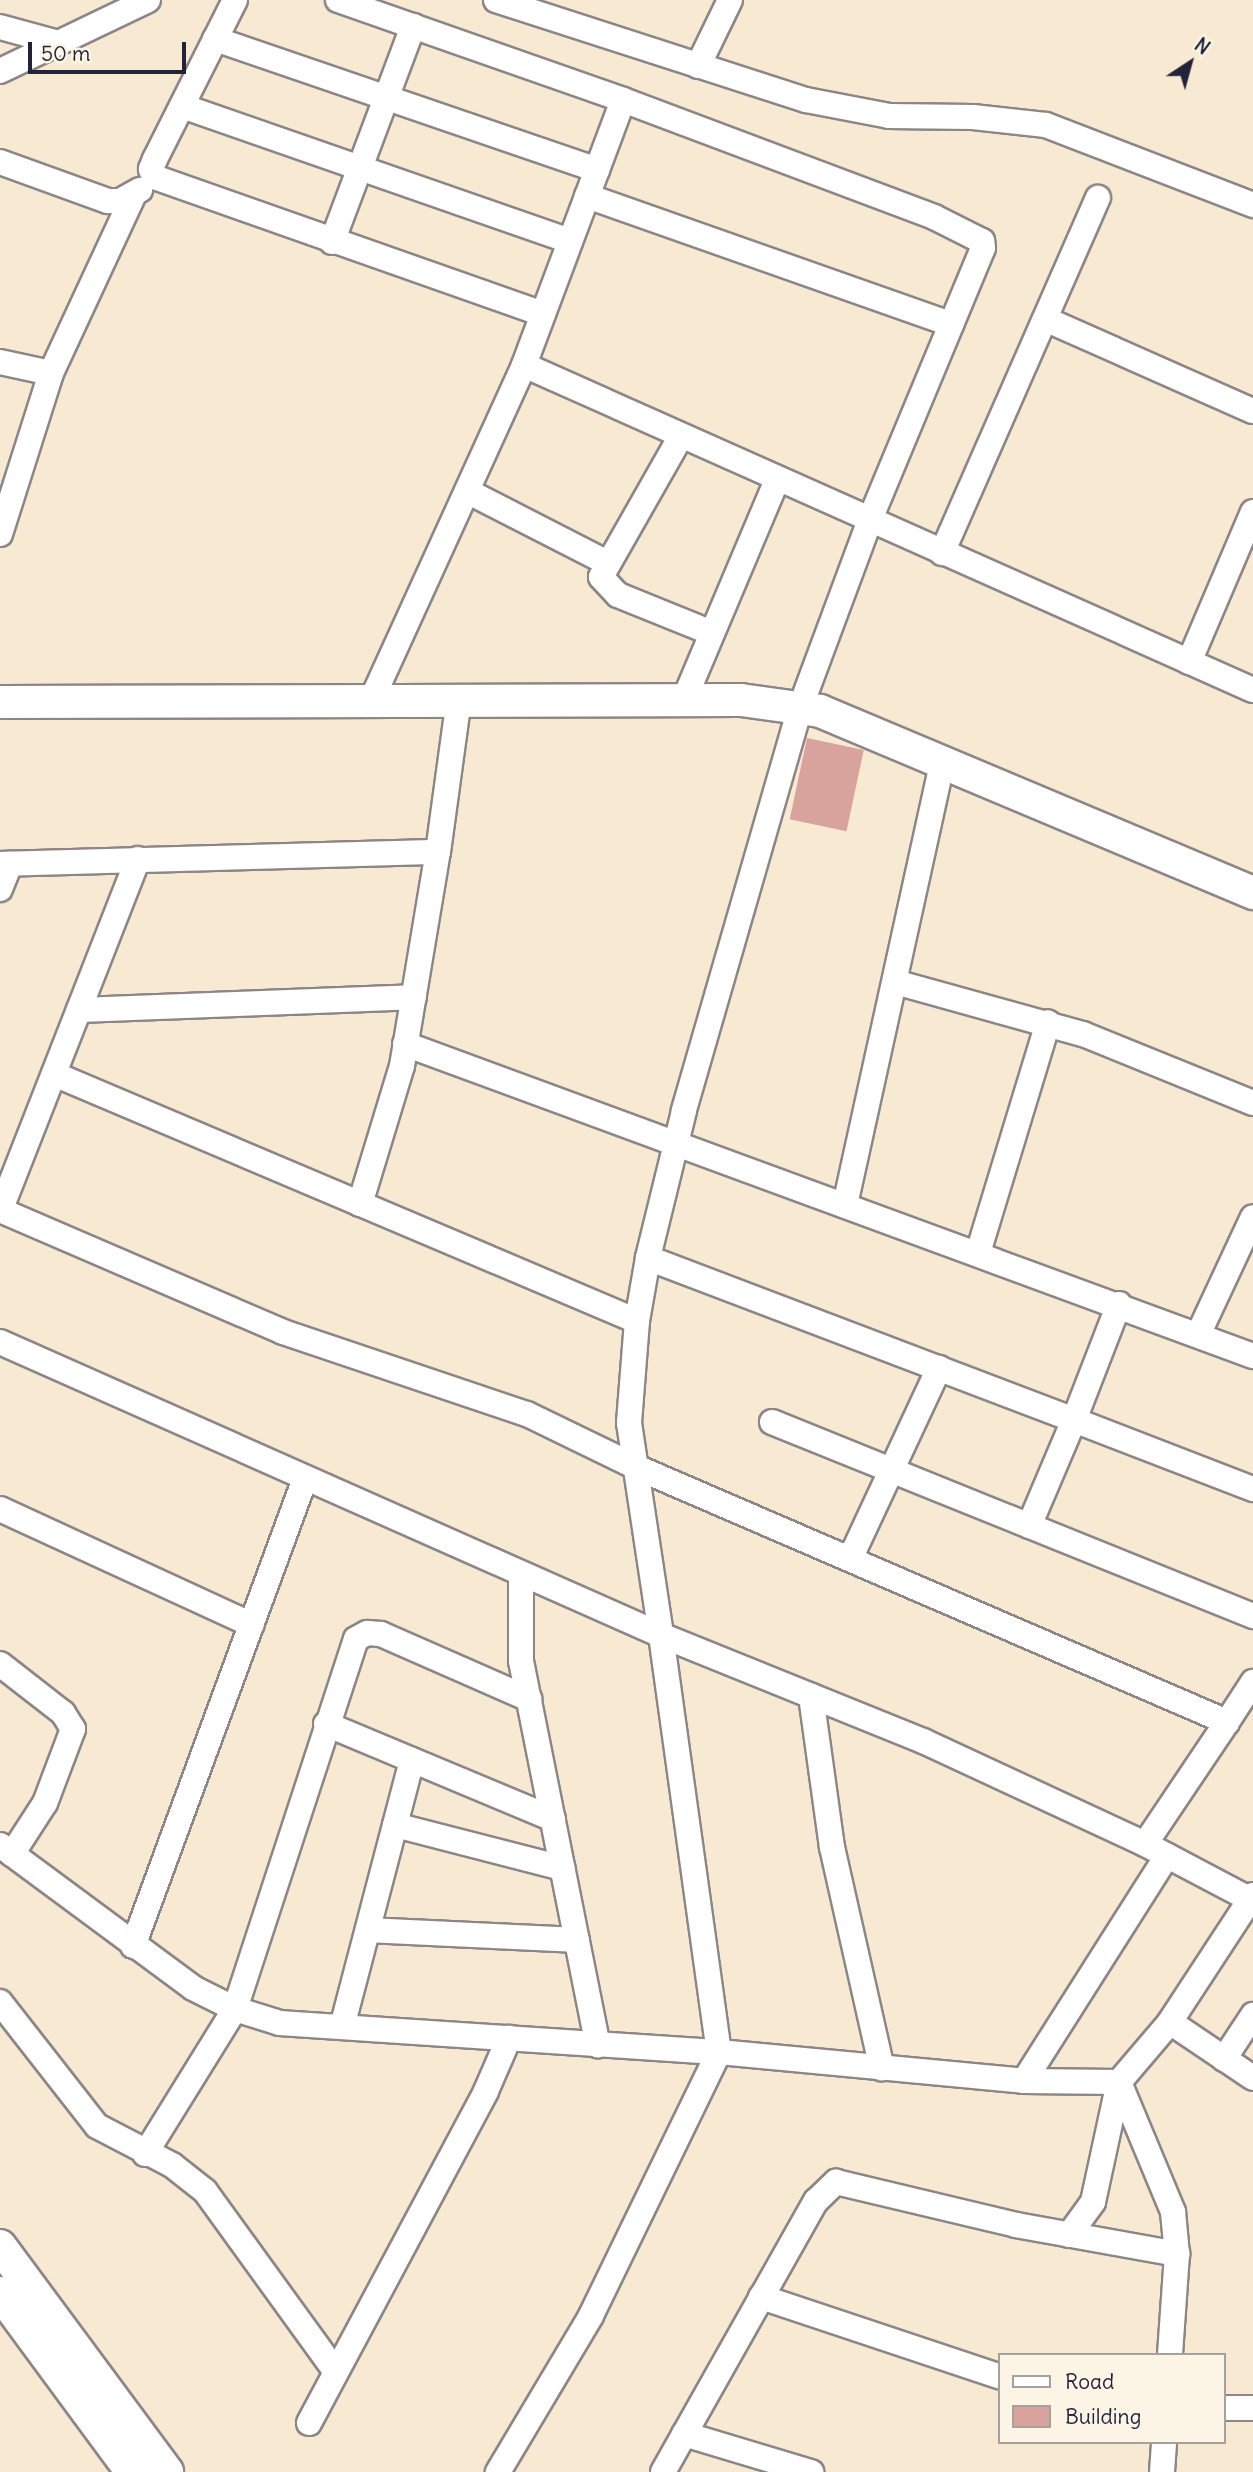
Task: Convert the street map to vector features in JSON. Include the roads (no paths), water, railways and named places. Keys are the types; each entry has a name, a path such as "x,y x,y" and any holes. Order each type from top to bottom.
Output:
{"main road":[{"path":"0,702 247,705 458,698 741,700 820,711 1253,892"},
{"path":"0,2246 167,2472"},
{"path":"0,2293 132,2472"}],"street":[{"path":"0,71 55,42 148,0"},
{"path":"235,0 151,169 154,177 332,242 543,314"},
{"path":"338,0 623,100 977,235 983,248 870,520 800,708 678,1145 648,1258 637,1321 629,1423 719,2052 591,2316 498,2472"},
{"path":"496,0 806,100 889,116 973,117 1046,125 1253,205"},
{"path":"698,66 730,0"},
{"path":"332,242 413,26"},
{"path":"0,27 55,42"},
{"path":"215,39 597,170"},
{"path":"372,699 524,365 623,100"},
{"path":"182,106 570,241"},
{"path":"0,162 108,201 133,196"},
{"path":"0,534 8,488 51,373 133,196 154,177"},
{"path":"587,196 951,324"},
{"path":"942,553 1098,198"},
{"path":"1045,319 1253,411"},
{"path":"0,362 51,373"},
{"path":"524,365 1253,690"},
{"path":"681,436 606,562 601,577 607,589 712,633"},
{"path":"684,700 777,480"},
{"path":"467,491 606,562"},
{"path":"1189,662 1253,512"},
{"path":"360,1204 392,1108 405,1044 439,852 458,698"},
{"path":"845,1205 942,764"},
{"path":"0,889 5,864 439,852"},
{"path":"138,859 0,1210 283,1332 527,1414 636,1467 1227,1722"},
{"path":"895,982 1048,1022 1253,1103"},
{"path":"79,1010 414,997"},
{"path":"978,1253 1048,1022"},
{"path":"405,1044 1119,1304 1253,1356"},
{"path":"54,1074 637,1321"},
{"path":"1198,1335 1253,1217"},
{"path":"648,1258 1253,1489"},
{"path":"1029,1526 1119,1304"},
{"path":"0,1342 522,1575 661,1635 923,1741 1145,1844 1252,1898 1170,2022 1119,2082 1093,2202 1069,2235"},
{"path":"850,1559 939,1368"},
{"path":"772,1422 1253,1616"},
{"path":"133,1947 305,1479"},
{"path":"0,1509 251,1625"},
{"path":"522,1575 519,1627 529,1699 598,2045"},
{"path":"145,2154 235,2009 349,1651 367,1633 381,1634 529,1699"},
{"path":"0,1664 63,1713 73,1729 45,1803 6,1850 133,1947 193,1988 235,2009 280,2023 719,2052 1024,2081 1119,2082"},
{"path":"1145,1844 1253,1682"},
{"path":"811,1696 832,1847 882,2068"},
{"path":"326,1724 553,1819"},
{"path":"342,2027 412,1760"},
{"path":"395,1825 563,1868"},
{"path":"1024,2081 1167,1856"},
{"path":"368,1930 577,1940"},
{"path":"0,2002 82,2112 106,2133 189,2175 205,2192 336,2372"},
{"path":"1224,2059 1253,2015"},
{"path":"1170,2022 1253,2078"},
{"path":"309,2423 486,2091 509,2038"},
{"path":"1119,2082 1164,2180 1173,2212 1177,2255 1170,2353"},
{"path":"663,2472 816,2201 836,2182 1069,2235 1177,2255"},
{"path":"761,2297 998,2376"},
{"path":"1225,2408 1253,2408"},
{"path":"684,2434 811,2472"},
{"path":"1162,2472 1164,2444"}]}
